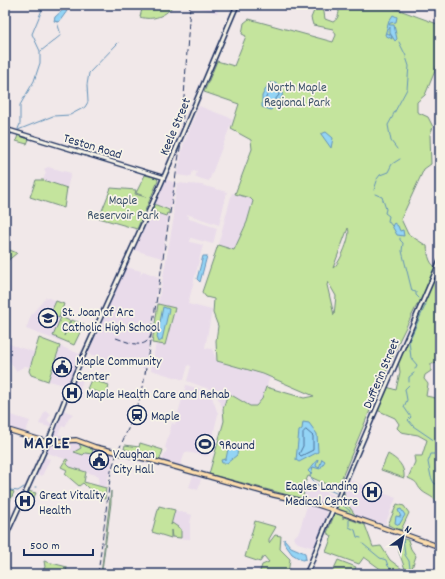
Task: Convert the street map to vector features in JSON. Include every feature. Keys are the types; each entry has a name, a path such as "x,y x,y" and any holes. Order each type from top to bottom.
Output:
{"main road":[{"name":"Keele Street","path":"5,538 237,5"},
{"name":"Teston Road","path":"7,130 163,177"},
{"name":"Dufferin Street","path":"306,574 440,261"},
{"path":"5,429 55,443 73,440 333,510 440,548"}],"shaded area":[{"path":"197,5 223,5 223,7 220,6 217,13 196,7"},
{"path":"199,106 233,119 209,181 195,177 197,172 193,171 191,177 177,175 183,146"},
{"path":"48,167 71,173 67,188 43,180 46,173 44,169"},
{"path":"165,179 175,183 170,209 154,204"},
{"path":"177,183 201,185 227,192 219,225 187,214 189,219 217,228 213,244 191,238 190,242 203,245 188,304 212,310 205,348 212,349 217,361 270,377 262,399 256,406 250,406 228,393 223,409 218,398 209,389 187,381 191,366 188,365 184,380 151,370 156,343 165,345 175,308 158,304 174,217 173,209"},
{"path":"232,193 253,199 247,222 234,250 218,245"},
{"path":"151,211 166,216 169,214 162,258 134,250"},
{"path":"126,267 141,271 140,276 143,271 159,277 145,369 88,354"},
{"name":"St. Joan of Arc Catholic High School","path":"46,297 64,304 60,315 71,320 62,342 26,329 31,315"},
{"path":"9,344 34,352 30,367 25,366 16,371 5,354"},
{"path":"60,346 82,355 69,386 48,381"},
{"path":"76,378 83,380 77,400 73,399 74,395 70,393"},
{"path":"186,385 201,389 212,397 218,414 208,456 185,452 180,467 163,463 162,461 167,449 165,448 172,423 175,424"},
{"path":"63,410 73,414 69,418 65,427 62,426 58,434 66,437 53,441 53,433"},
{"path":"45,411 51,414 47,420 53,425 52,428 39,424"},
{"path":"8,414 30,421 25,433 5,427"},
{"path":"69,441 114,454 106,488 98,486 99,476 70,467 67,464 68,460 45,452 49,444"},
{"path":"43,457 50,459 42,476 35,474"},
{"path":"193,476 201,479 198,490 189,487"},
{"path":"348,479 396,498 385,524 356,516 345,501 343,491"},
{"path":"305,483 335,496 330,506 303,499"},
{"path":"307,506 325,510 328,515 314,548 298,543 293,538 299,532"},
{"path":"175,510 192,515 190,523 190,539 171,538 171,526"}],"green space":[{"path":"143,5 173,5 167,12 159,17 145,18 140,17"},
{"name":"North Maple Regional Park","path":"338,5 395,5 394,8 440,25 440,59 425,95 417,102 417,112 428,117 433,127 430,135 431,164 424,169 401,219 408,234 427,246 431,263 440,268 440,360 439,363 431,364 431,371 425,375 424,379 428,384 426,396 440,399 440,504 422,491 414,481 408,478 415,462 414,456 422,456 427,440 418,435 401,432 397,428 399,424 395,418 377,410 387,387 396,390 400,372 398,360 417,319 418,303 400,339 337,489 308,476 305,483 303,499 209,474 224,421 223,409 228,393 250,406 256,406 262,399 266,387 304,398 314,396 263,374 217,361 216,341 218,326 213,313 214,299 206,297 202,292 218,245 234,250 247,222 253,201 250,198 235,194 252,149 251,140 231,129 239,104 204,92 217,61 234,66 246,36 242,34 244,23 249,19 333,42 336,35 333,29 313,25 311,18 316,6 323,6 325,19 333,22 338,17","holes":["348,228 349,231 345,249 339,261 333,268","328,282 336,296 334,315 327,285"]},
{"path":"18,135 29,139 27,144 16,141"},
{"name":"Maple Reservoir Park","path":"145,175 157,178 158,181 137,229 99,218 111,188 136,190 135,194 146,197 136,193"},
{"path":"36,180 43,180 67,188 64,208 30,197"},
{"path":"154,204 169,210 169,214 167,213 166,216 151,211"},
{"path":"5,248 17,253 6,262 5,262"},
{"path":"56,301 64,304 59,318 50,314"},
{"path":"158,304 175,308 165,345 152,343"},
{"path":"61,317 70,321 64,336 71,320 84,324 74,345 53,336"},
{"path":"39,338 60,346 48,381 31,375 29,371"},
{"path":"91,380 109,385 107,395 87,389"},
{"path":"79,443 92,447 90,449 93,449 92,454 85,453 83,455 74,452 81,448"},
{"path":"140,443 163,450 159,462 134,456 135,452 124,449 125,445 139,447"},
{"path":"388,454 402,467 404,478 381,470"},
{"path":"66,459 68,460 67,464 70,467 86,472 84,482 106,488 105,499 101,498 101,494 91,491 83,483 79,486 65,474 67,470 61,467"},
{"path":"5,489 14,492 6,510 5,508"},
{"path":"27,491 36,493 32,502 24,499"},
{"path":"111,491 111,503 102,570 103,572 110,574 101,574"},
{"path":"344,492 345,501 356,516 340,510 337,507"},
{"path":"397,504 404,506 409,513 401,530 388,525"},
{"path":"159,506 175,510 171,525 172,523 181,529 181,538 172,537 171,530 171,538 152,532"},
{"path":"335,513 343,516 343,519 344,517 365,525 373,547 381,546 390,560 406,572 399,552 399,538 408,540 411,549 416,556 410,574 386,573 364,557 359,564 326,552 332,536 327,533"},
{"path":"255,521 276,527 269,539 269,543 275,535 281,536 280,549 290,559 288,574 259,574 262,565 269,562 264,556 260,562 245,557"},
{"path":"338,560 356,567 353,574 332,573"},
{"path":"44,561 67,567 66,574 40,574 45,567"}],"water":[{"path":"64,9 67,11 59,22 54,21 55,17"},
{"path":"393,15 397,17 396,22 390,23 389,25 394,25 397,39 395,41 390,33 390,27 387,33 391,35 392,39 385,35 389,21"},
{"path":"269,83 275,83 283,88 282,97 271,110 262,107 262,96"},
{"path":"326,132 333,138 331,148 321,134"},
{"path":"394,223 398,226 400,231 403,230 404,236 397,235 392,226"},
{"path":"203,256 207,256 200,282 197,279"},
{"path":"163,307 169,309 162,340 159,342 157,337"},
{"path":"303,422 309,423 317,434 318,452 299,462 296,460 299,431 302,429"},
{"path":"232,445 238,448 237,455 227,463 222,463 221,460 226,459 228,449"},
{"path":"318,459 316,466 319,468 322,459 325,461 320,469 313,467 311,474 308,471"},
{"path":"401,509 405,515 399,525 395,523 396,516 401,517 398,510"},
{"path":"284,539 291,547 305,553 306,559 302,560 292,554 284,543"}],"waterway":[{"path":"18,129 20,124 20,105 34,81 40,63 40,51 32,34 44,5"},
{"path":"41,51 61,35 57,22"},
{"path":"399,42 406,56"},
{"path":"18,130 53,116 70,115 85,107 88,102 87,85 89,73 118,43"},
{"path":"393,115 407,89 409,66 406,57"},
{"path":"393,116 388,125 391,141 397,149"},
{"path":"5,135 12,134"},
{"path":"377,179 380,175 388,172 392,164 400,159"},
{"path":"374,190 377,181"},
{"path":"375,194 382,197 386,209 385,213 389,216 388,221 392,226"},
{"path":"400,238 403,243 402,251 412,291 416,292 416,295 419,298"},
{"path":"415,369 417,365 411,358 409,341 426,304"},
{"path":"409,382 409,377 414,373"},
{"path":"409,385 405,389 407,400 404,407 411,417 408,420 413,426 438,443 435,454 431,454 428,462 431,477 434,483 440,486"},
{"path":"311,473 310,476 316,484 336,493"},
{"path":"5,491 18,491 24,487"},
{"path":"342,496 344,506 350,511"},
{"path":"349,520 349,527 355,530 357,537 361,538"},
{"path":"403,538 405,555 409,561 411,574"},
{"path":"363,544 380,558 386,560 388,566 397,574"}],"railway":[{"path":"182,128 190,5"},
{"path":"98,574 111,471 136,411 143,387 181,142"},
{"path":"116,338 131,343 140,344 145,343 151,335"}],"place":[{"name":"St. Joan of Arc Catholic High School","path":"48,318"},
{"name":"Maple Community Center","path":"62,367"},
{"name":"Maple Health Care and Rehab","path":"72,393"},
{"name":"Maple","path":"137,415"},
{"name":"9Round","path":"205,444"},
{"name":"Vaughan City Hall","path":"99,460"},
{"name":"Eagles Landing Medical Centre","path":"372,492"},
{"name":"Great Vitality Health","path":"25,501"}],"district":[{"name":"MAPLE","path":"47,442"}]}
